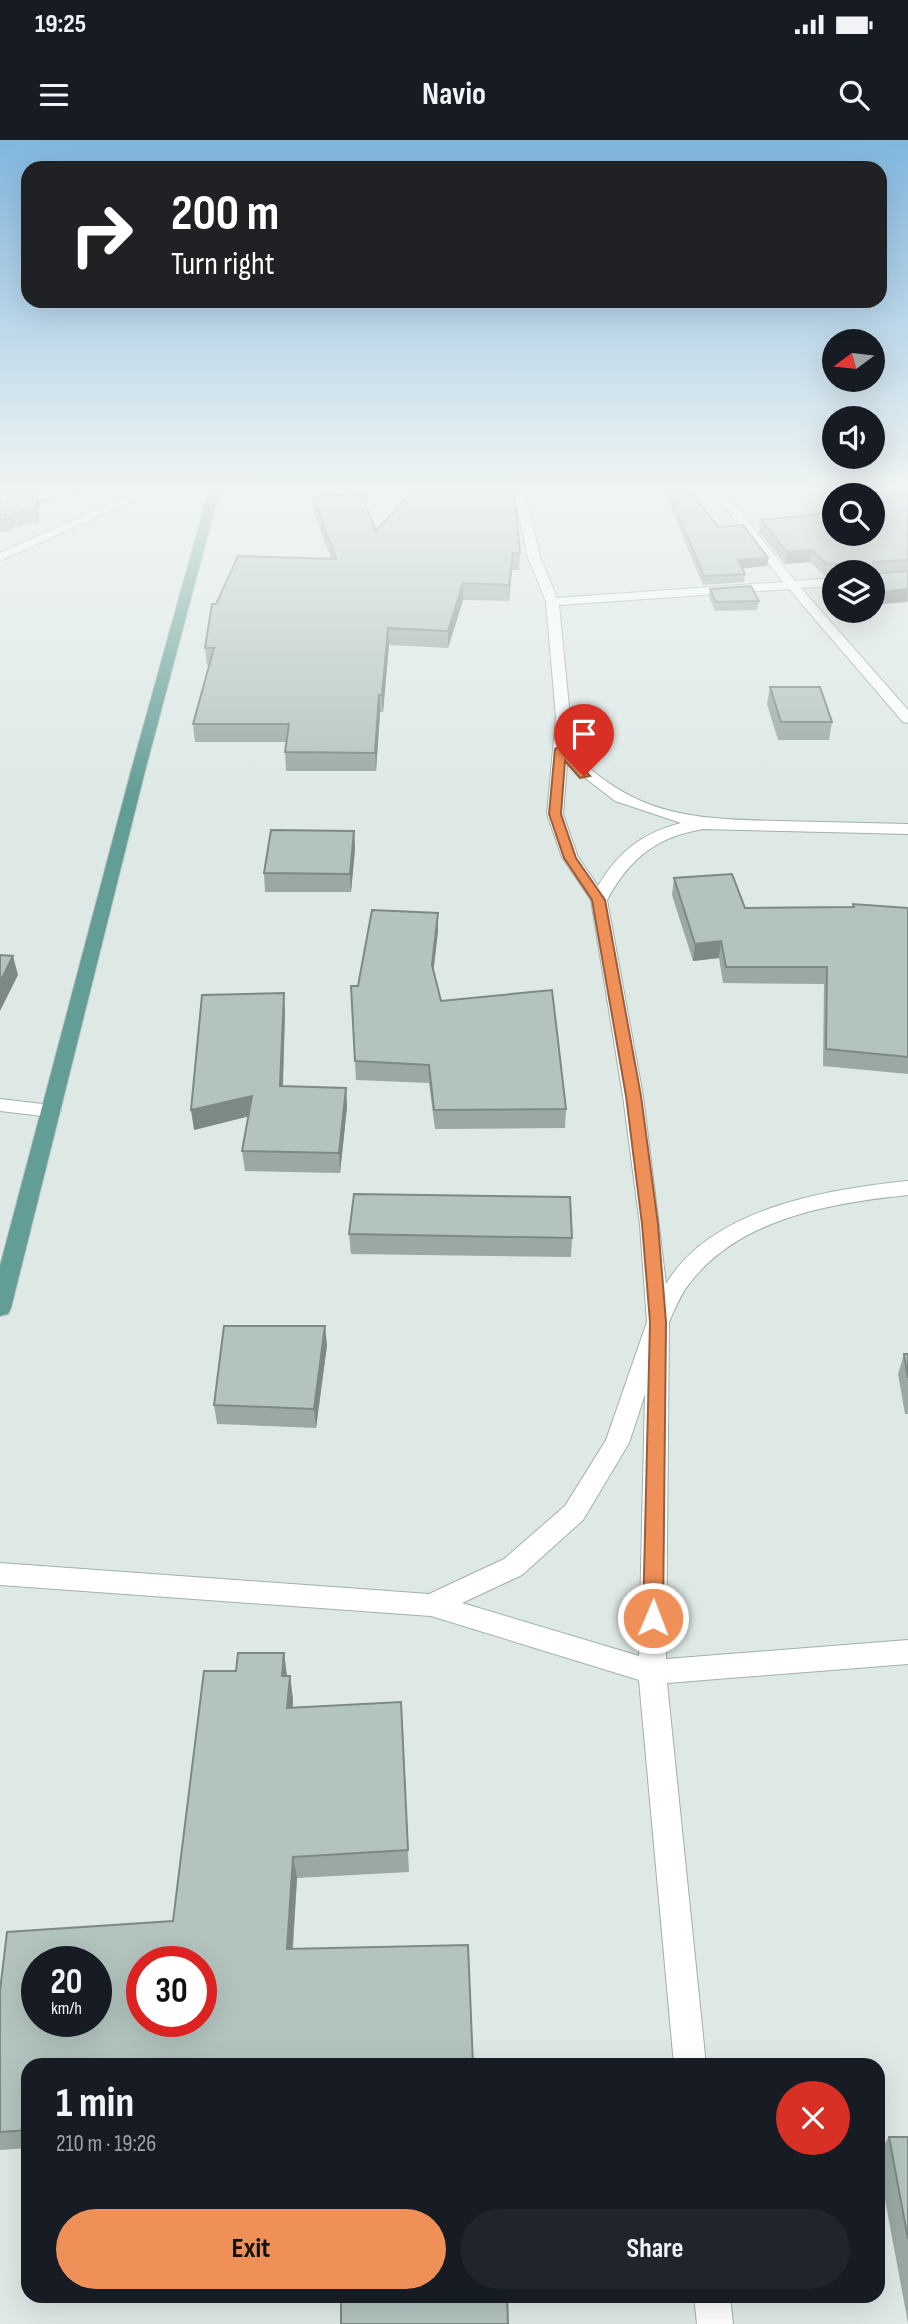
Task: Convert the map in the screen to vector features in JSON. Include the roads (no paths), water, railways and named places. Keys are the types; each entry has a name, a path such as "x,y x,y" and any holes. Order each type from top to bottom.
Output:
{"main road":[{"path":"0,1308 138,771 187,591"}],"street":[{"path":"548,591 552,601 563,717 555,814 570,858 599,900 633,1096 650,1224 658,1322 652,1672 689,2058"},
{"path":"552,601 685,591"},
{"path":"797,591 908,719"},
{"path":"560,749 584,776 612,797 656,813 703,824 908,830"},
{"path":"599,900 612,873 630,850 655,835 703,824"},
{"path":"0,1105 51,1111"},
{"path":"431,1605 513,1567 573,1513 617,1443 658,1322 685,1272 730,1237 790,1207 862,1192 908,1188"},
{"path":"0,1574 431,1605 652,1672 908,1652"},
{"path":"713,2303 715,2324"}]}
